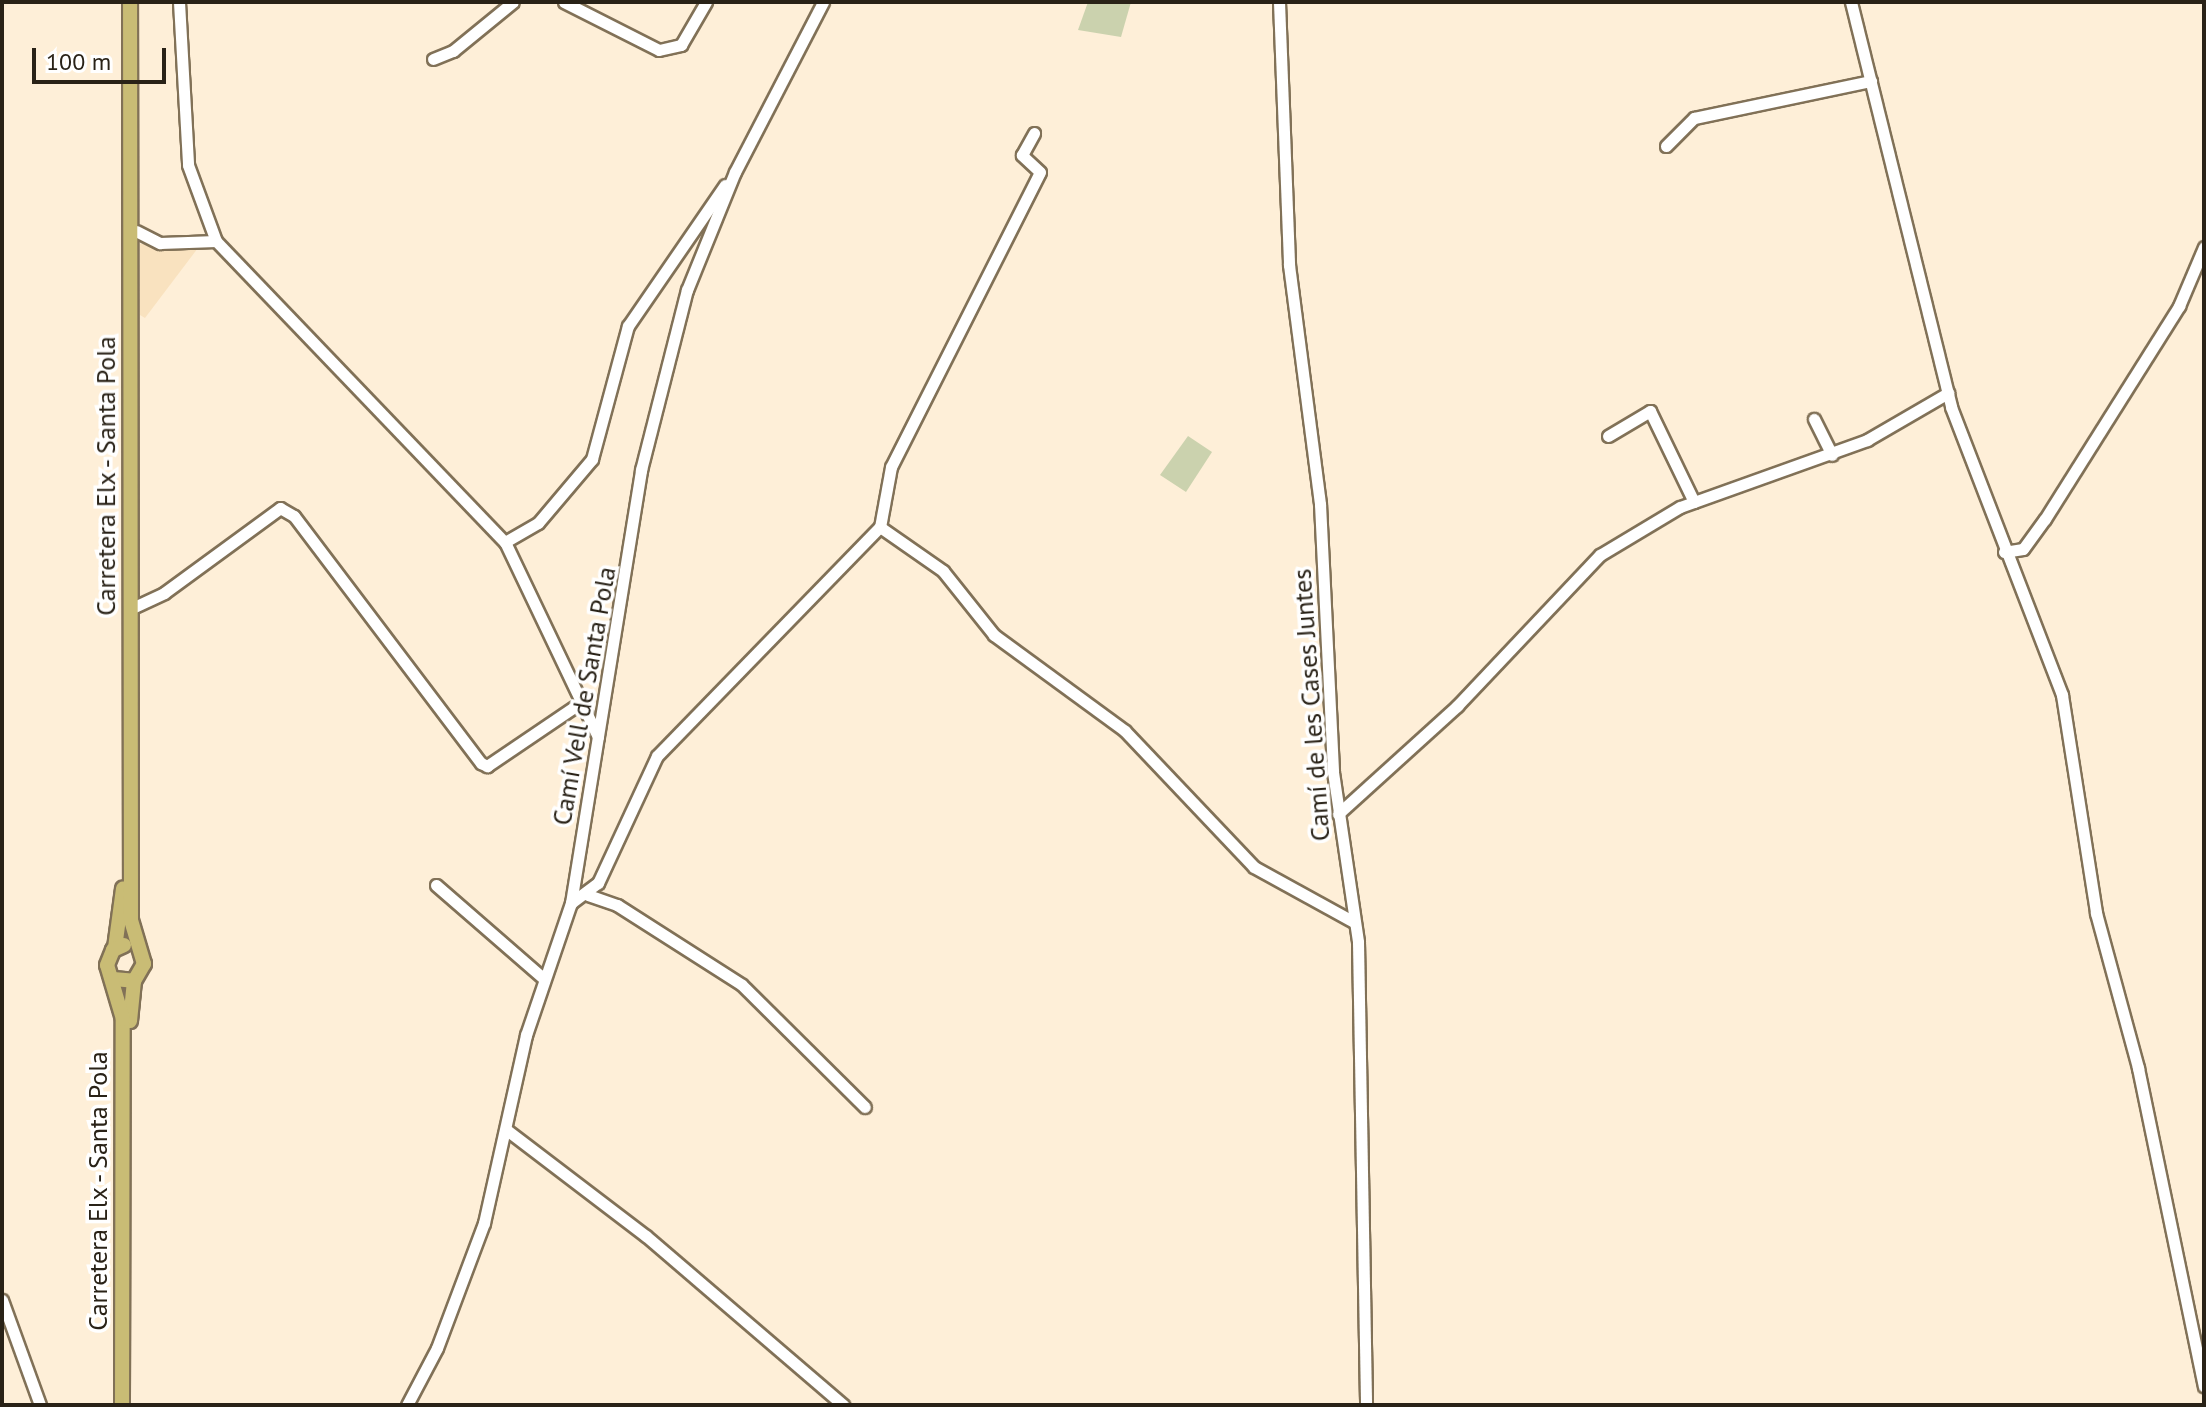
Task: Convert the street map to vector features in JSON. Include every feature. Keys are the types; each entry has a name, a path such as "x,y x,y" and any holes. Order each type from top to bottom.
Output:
{"main road":[{"name":"Carretera Elx - Santa Pola","path":"127,2 131,920 138,950"},
{"name":"Carretera Elx - Santa Pola","path":"115,948 123,882 127,2"},
{"path":"115,948 138,950 144,964 134,981 113,979 107,965 115,948"},
{"name":"Carretera Elx - Santa Pola","path":"113,979 123,1019 122,1405"},
{"name":"Carretera Elx - Santa Pola","path":"128,1405 134,981"}],"street":[{"path":"179,2 188,165 216,241 505,542 586,699 600,742"},
{"path":"433,59 453,51 513,2"},
{"path":"564,2 659,50 681,45 706,2"},
{"name":"Camí Vell de Santa Pola","path":"407,1405 462,1287 508,1131 543,978 571,903 600,742 641,470 687,290 735,172 823,2"},
{"name":"Camí de les Cases Juntes","path":"1279,2 1289,265 1320,504 1338,814 1354,922 1366,1405"},
{"path":"1851,2 1948,393 2004,552 2062,695 2096,913 2138,1068 2204,1386"},
{"path":"1666,146 1694,118 1871,81"},
{"path":"571,903 588,895 657,756 880,527 891,467 1040,172 1022,155 1034,133"},
{"path":"505,542 538,523 592,459 628,326 735,172"},
{"path":"136,231 160,243 216,241"},
{"path":"2004,552 2023,549 2045,519 2179,306 2204,247"},
{"path":"1338,814 1457,706 1600,555 1694,502 1832,455 1906,422 1948,393"},
{"path":"1608,436 1650,411 1694,502"},
{"path":"1814,419 1832,455"},
{"path":"130,609 164,593 280,508 294,516 481,763 487,766 586,699"},
{"path":"880,527 943,571 994,635 1125,731 1254,867 1354,922"},
{"path":"436,885 543,978"},
{"path":"588,895 617,905 742,985 865,1107"},
{"path":"508,1131 685,1268 779,1356 843,1405"},
{"path":"2,1300 40,1405"}],"shaded area":[{"path":"1088,2 1131,2 1121,37 1078,30"},
{"path":"140,244 201,244 145,318 140,315"},
{"path":"1188,436 1212,452 1186,492 1160,475"}]}
